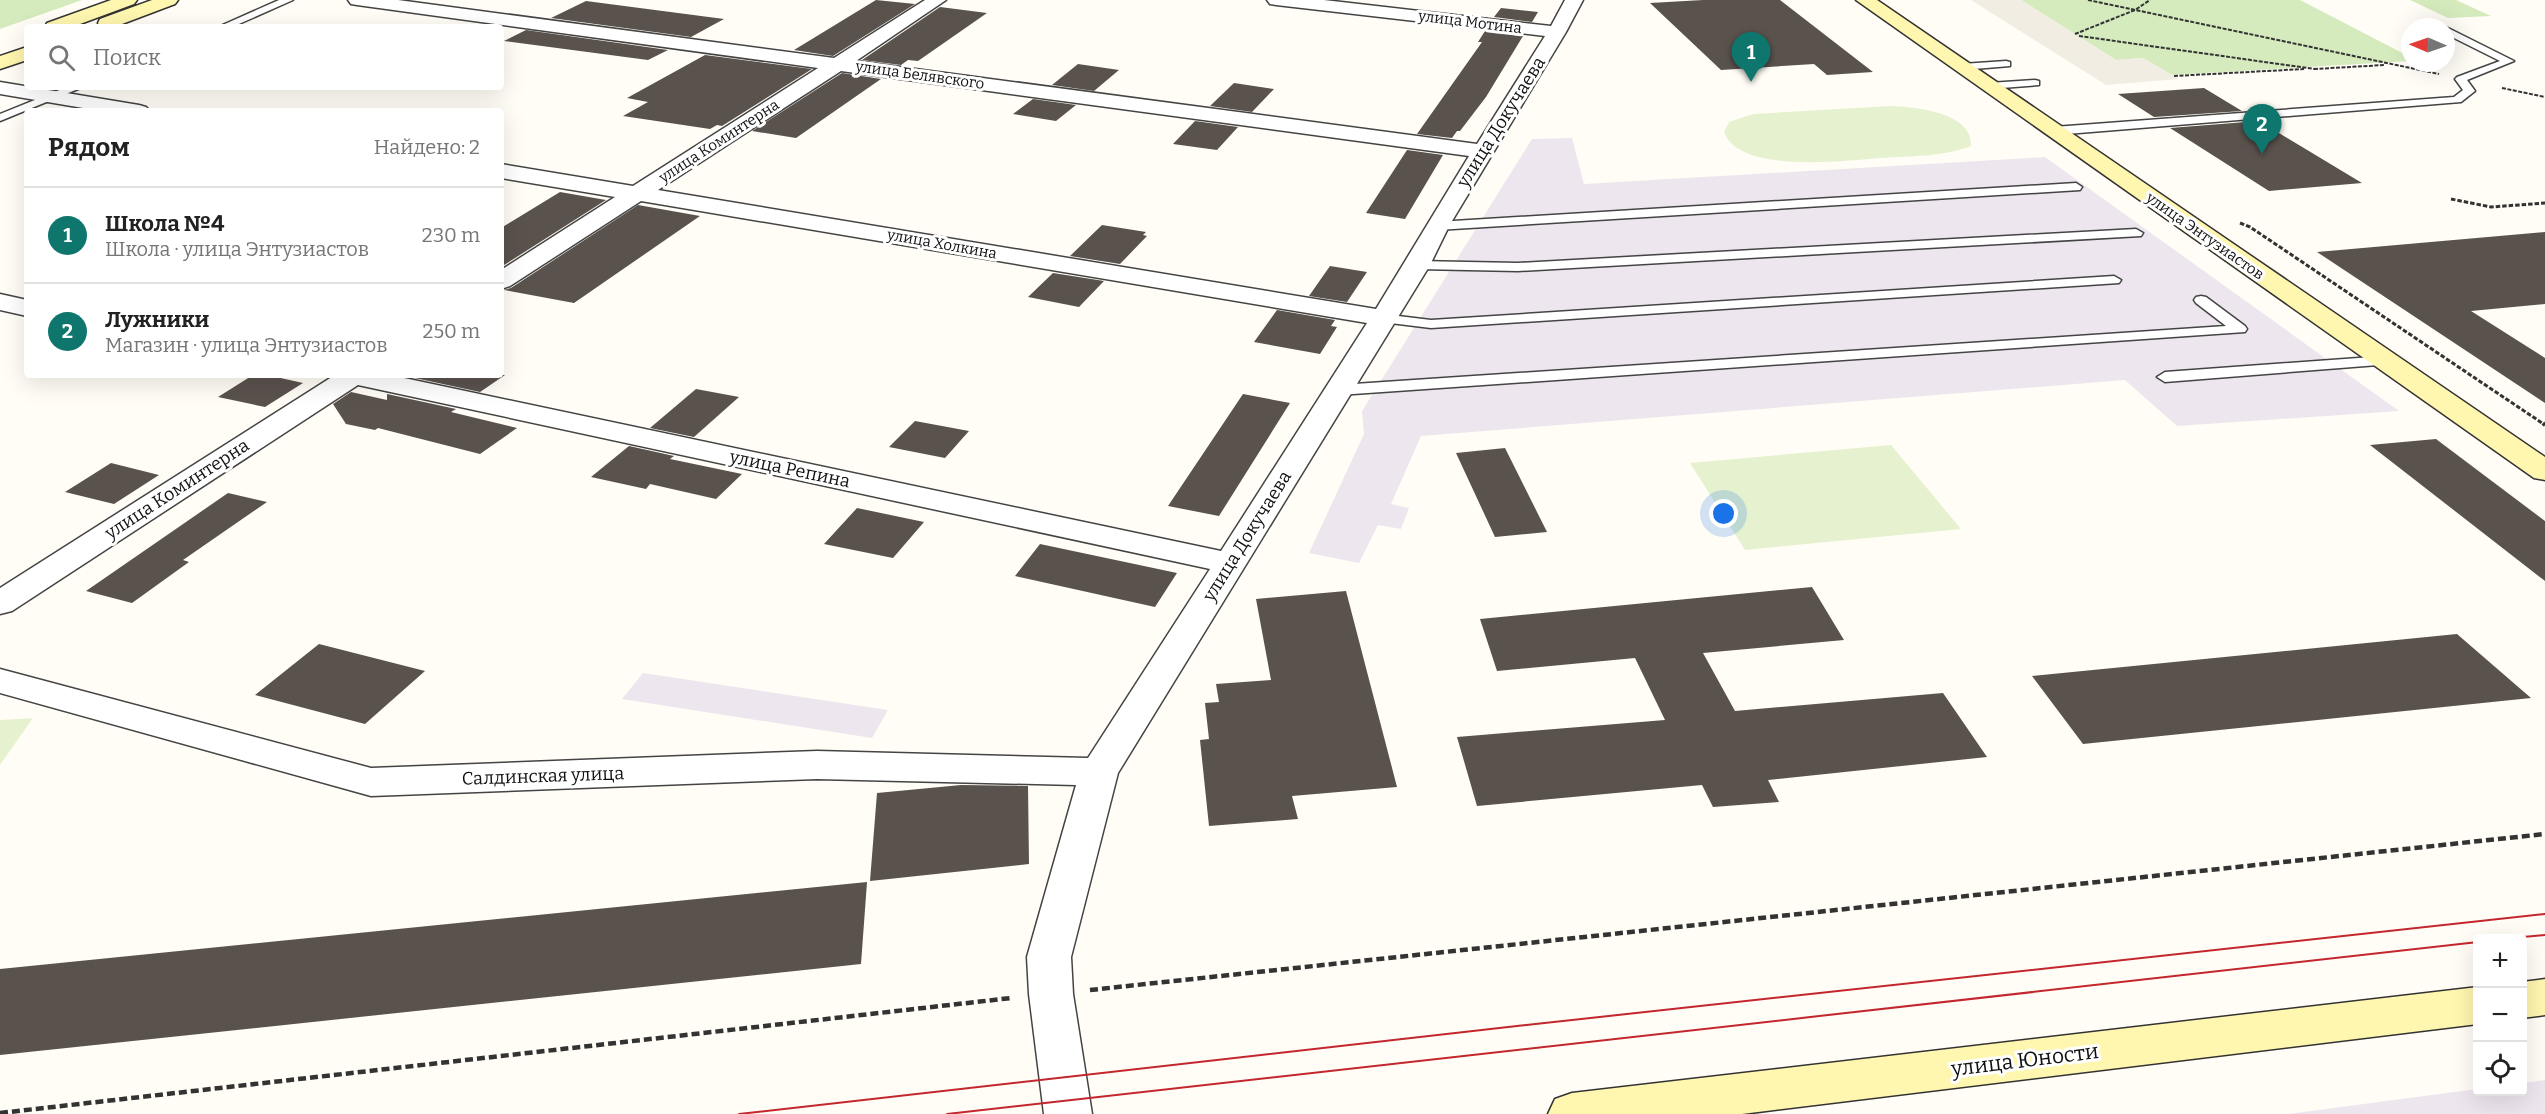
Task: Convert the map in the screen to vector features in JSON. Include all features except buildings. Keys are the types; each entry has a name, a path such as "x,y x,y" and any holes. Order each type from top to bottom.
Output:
{"street":[{"path":"62,24 128,0"},
{"path":"105,24 170,0"},
{"name":"улица Белявского","path":"357,0 1483,151"},
{"name":"улица Коминтерна","path":"504,279 937,0"},
{"name":"улица Мотина","path":"1276,0 1557,33"},
{"name":"улица Докучаева","path":"1068,1114 1051,994 1049,957 1099,772 1417,265 1437,226 1557,33 1574,0"},
{"name":"улица Энтузиастов","path":"1865,0 2545,471"},
{"path":"0,47 24,38"},
{"path":"0,63 24,54"},
{"path":"0,88 121,108"},
{"name":"улица Холкина","path":"504,171 1382,318"},
{"path":"0,302 24,307"},
{"name":"улица Коминтерна","path":"0,603 347,378"},
{"name":"улица Репина","path":"366,378 1230,563"},
{"name":"Салдинская улица","path":"0,681 371,782 817,765 1099,772"},
{"path":"2527,1000 2545,998"},
{"name":"улица Юности","path":"1572,1114 2473,1006"}],"lane":[{"path":"230,24 288,0"},
{"path":"2054,132 2457,100 2469,91 2461,79 2509,61 2455,34"},
{"path":"1962,67 2006,64"},
{"path":"1989,86 2035,83"},
{"path":"25,108 70,90"},
{"path":"0,118 24,108"},
{"path":"1437,226 2076,187"},
{"path":"1417,265 1518,267 2136,233"},
{"path":"1382,318 1431,324 2114,280"},
{"path":"1339,390 2240,329 2201,300"},
{"path":"2164,377 2386,361"}],"path":[{"path":"2088,0 2461,79"},
{"path":"2075,34 2135,10 2150,0"},
{"path":"2079,36 2315,69"},
{"path":"2175,76 2391,64"},
{"path":"2451,199 2490,207 2545,203"},
{"path":"0,1113 1051,994 2545,834"}],"shaded area":[{"path":"1971,0 2021,0 2116,60 2143,58 2179,79 2106,85"},
{"path":"1572,138 1584,184 2045,157 2399,411 2177,426 2125,380 1421,436 1391,504 1409,508 1401,529 1378,525 1359,563 1309,553 1364,434 1362,411 1532,139"},
{"path":"643,673 888,710 872,738 622,699"},
{"path":"2545,1080 2545,1114 2288,1114 2473,1090 2473,1096 2527,1096 2527,1082"}],"green space":[{"path":"0,0 82,0 0,29"},
{"path":"2021,0 2300,0 2401,52 2401,62 2172,75 2143,58 2116,60"},
{"path":"2410,0 2456,0 2491,16 2448,18"},
{"path":"1890,106 1927,110 1953,119 1963,126 1969,135 1971,146 1927,155 1824,162 1781,161 1761,158 1744,152 1730,142 1724,132 1729,122 1753,114"},
{"path":"1891,445 1961,529 1745,550 1690,463"},
{"path":"33,718 0,765 0,720"}],"tram line":[{"path":"739,1114 1517,1026 2545,914"},
{"path":"2527,937 2545,935"},
{"path":"947,1114 2473,943"}],"place":[{"name":"Школа №4","path":"1751,82"},
{"name":"Лужники","path":"2262,154"}]}
